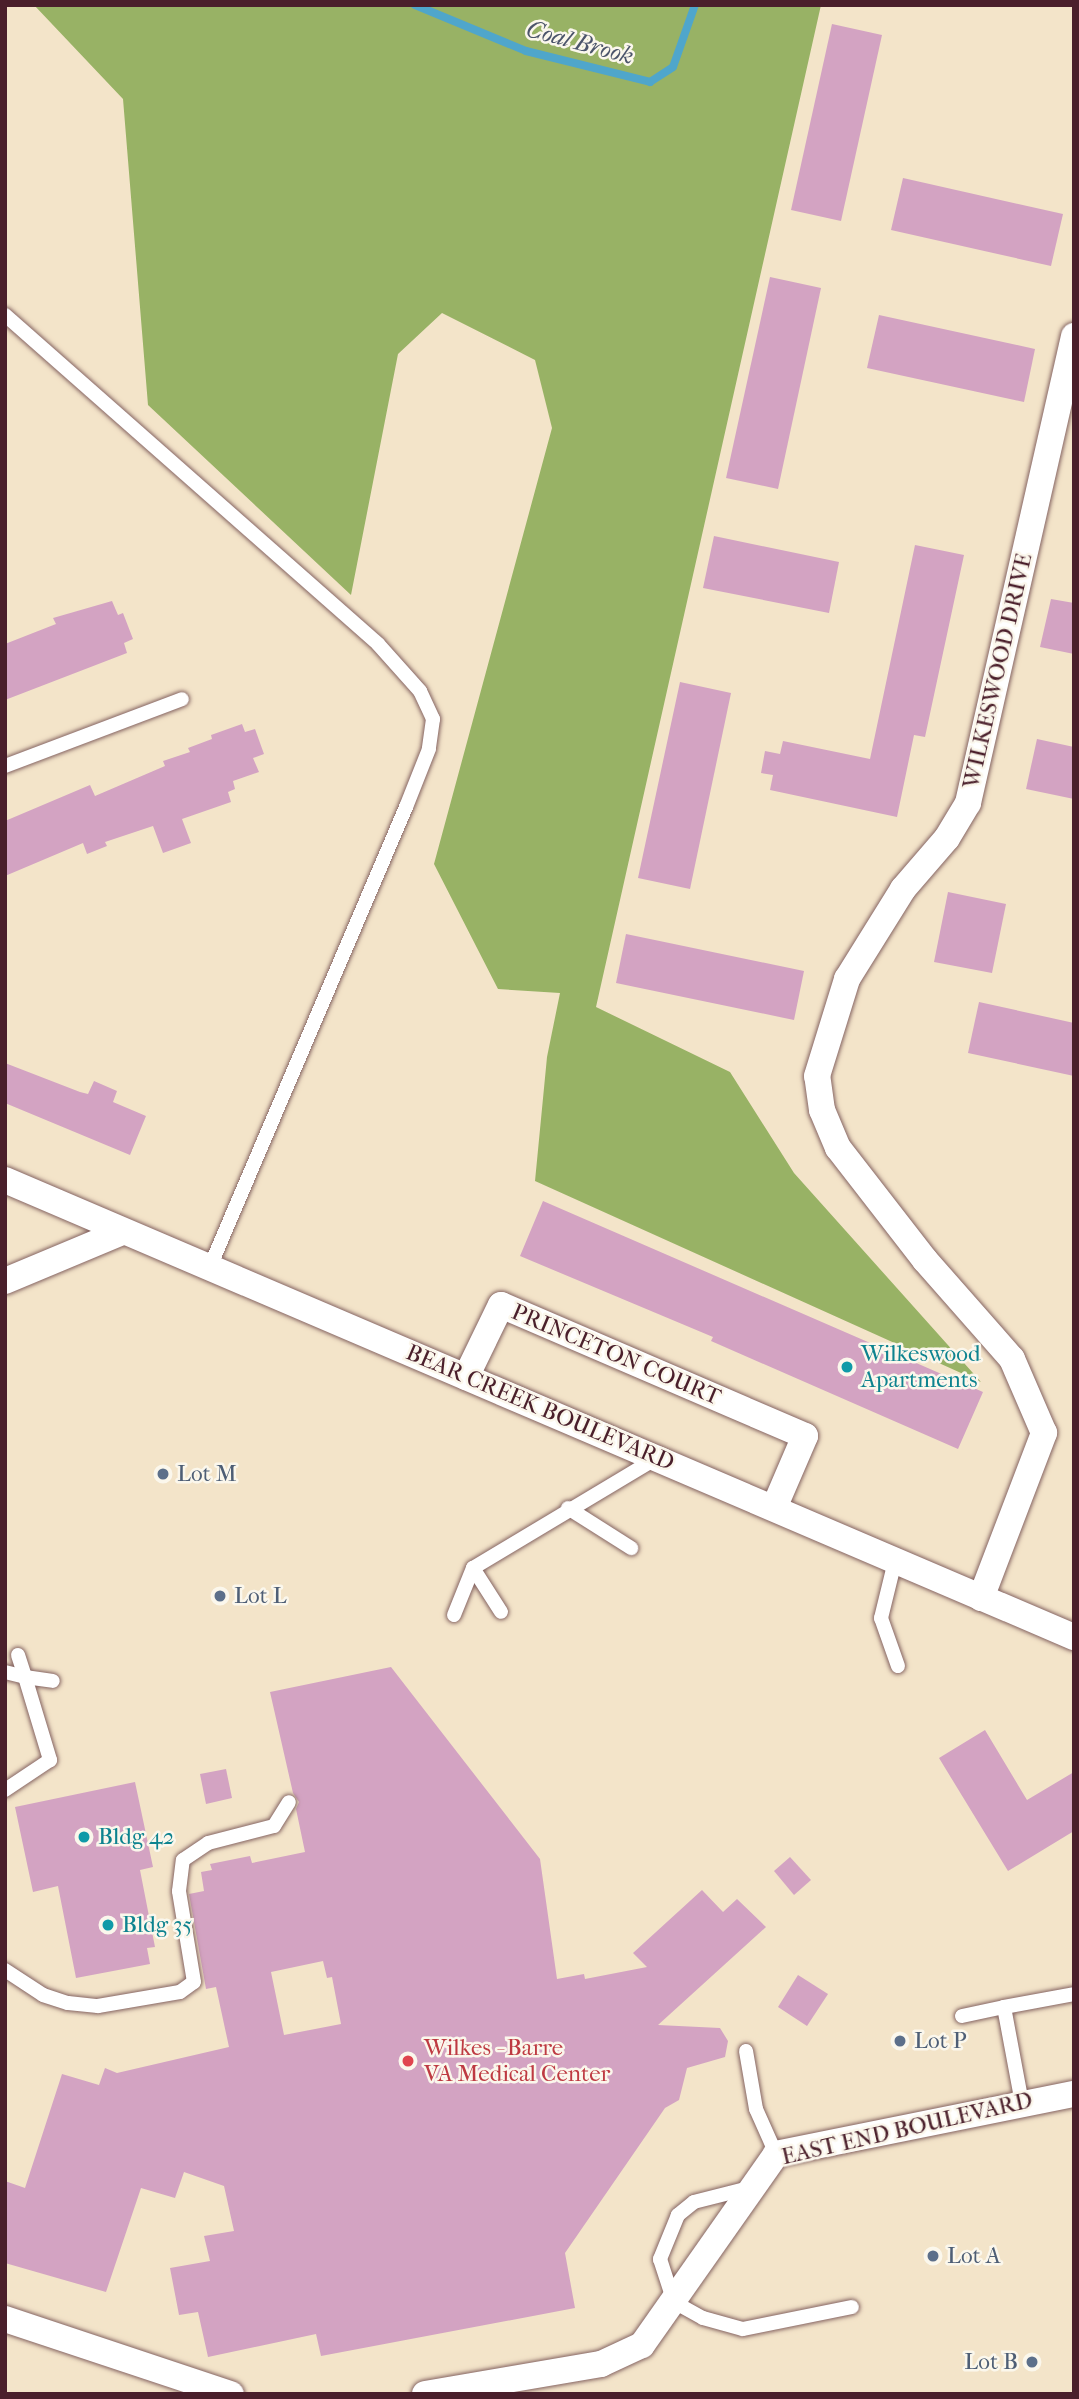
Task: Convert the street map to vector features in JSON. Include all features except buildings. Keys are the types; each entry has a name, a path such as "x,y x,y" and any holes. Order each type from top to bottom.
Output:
{"street":[{"name":"WILKESWOOD DRIVE","path":"981,1598 1044,1433 1012,1359 925,1260 838,1148 822,1110 817,1076 847,979 903,889 947,838 968,803 1074,336"},
{"name":"BEAR CREEK BOULEVARD","path":"5,1180 1074,1637"},
{"path":"5,1281 122,1232"},
{"name":"PRINCETON COURT","path":"466,1377 501,1305 805,1436 774,1508"},
{"name":"EAST END BOULEVARD","path":"425,2394 618,2358 653,2333 750,2188 776,2154 1074,2094"},
{"path":"5,2319 231,2394"}],"lane":[{"path":"5,315 378,644 421,691 433,719 429,749 411,796 209,1269"},
{"path":"5,766 182,699"},
{"path":"454,1615 473,1568 568,1508 658,1457"},
{"path":"568,1508 631,1548"},
{"path":"895,1561 881,1618 898,1666"},
{"path":"473,1568 501,1612"},
{"path":"5,1790 50,1760 18,1655"},
{"path":"5,1672 53,1681"},
{"path":"5,1970 43,1995 68,2003 98,2006 180,1992 194,1982 179,1891 183,1860 208,1843 274,1826 289,1801"},
{"path":"962,2016 1074,1994"},
{"path":"1004,2007 1022,2103"},
{"path":"746,2051 756,2109 776,2154"},
{"path":"750,2188 694,2202 678,2215 660,2259 674,2302 703,2318 744,2329 852,2307"}],"green space":[{"path":"34,5 821,5 596,1007 730,1072 794,1173 981,1382 535,1181 547,1057 560,993 498,989 434,864 552,428 535,360 442,313 398,354 351,595 148,405 123,99"}],"waterway":[{"name":"Coal Brook","path":"415,5 526,51 650,82 673,67 695,5"}],"place":[{"name":"Wilkeswood Apartments","path":"847,1367"},
{"name":"Lot M","path":"163,1474"},
{"name":"Lot L","path":"220,1596"},
{"name":"Bldg 42","path":"84,1837"},
{"name":"Bldg 35","path":"108,1925"},
{"name":"Lot P","path":"900,2041"},
{"name":"Wilkes - Barre VA Medical Center","path":"408,2061"},
{"name":"Lot A","path":"933,2256"},
{"name":"Lot B","path":"1032,2362"}]}
